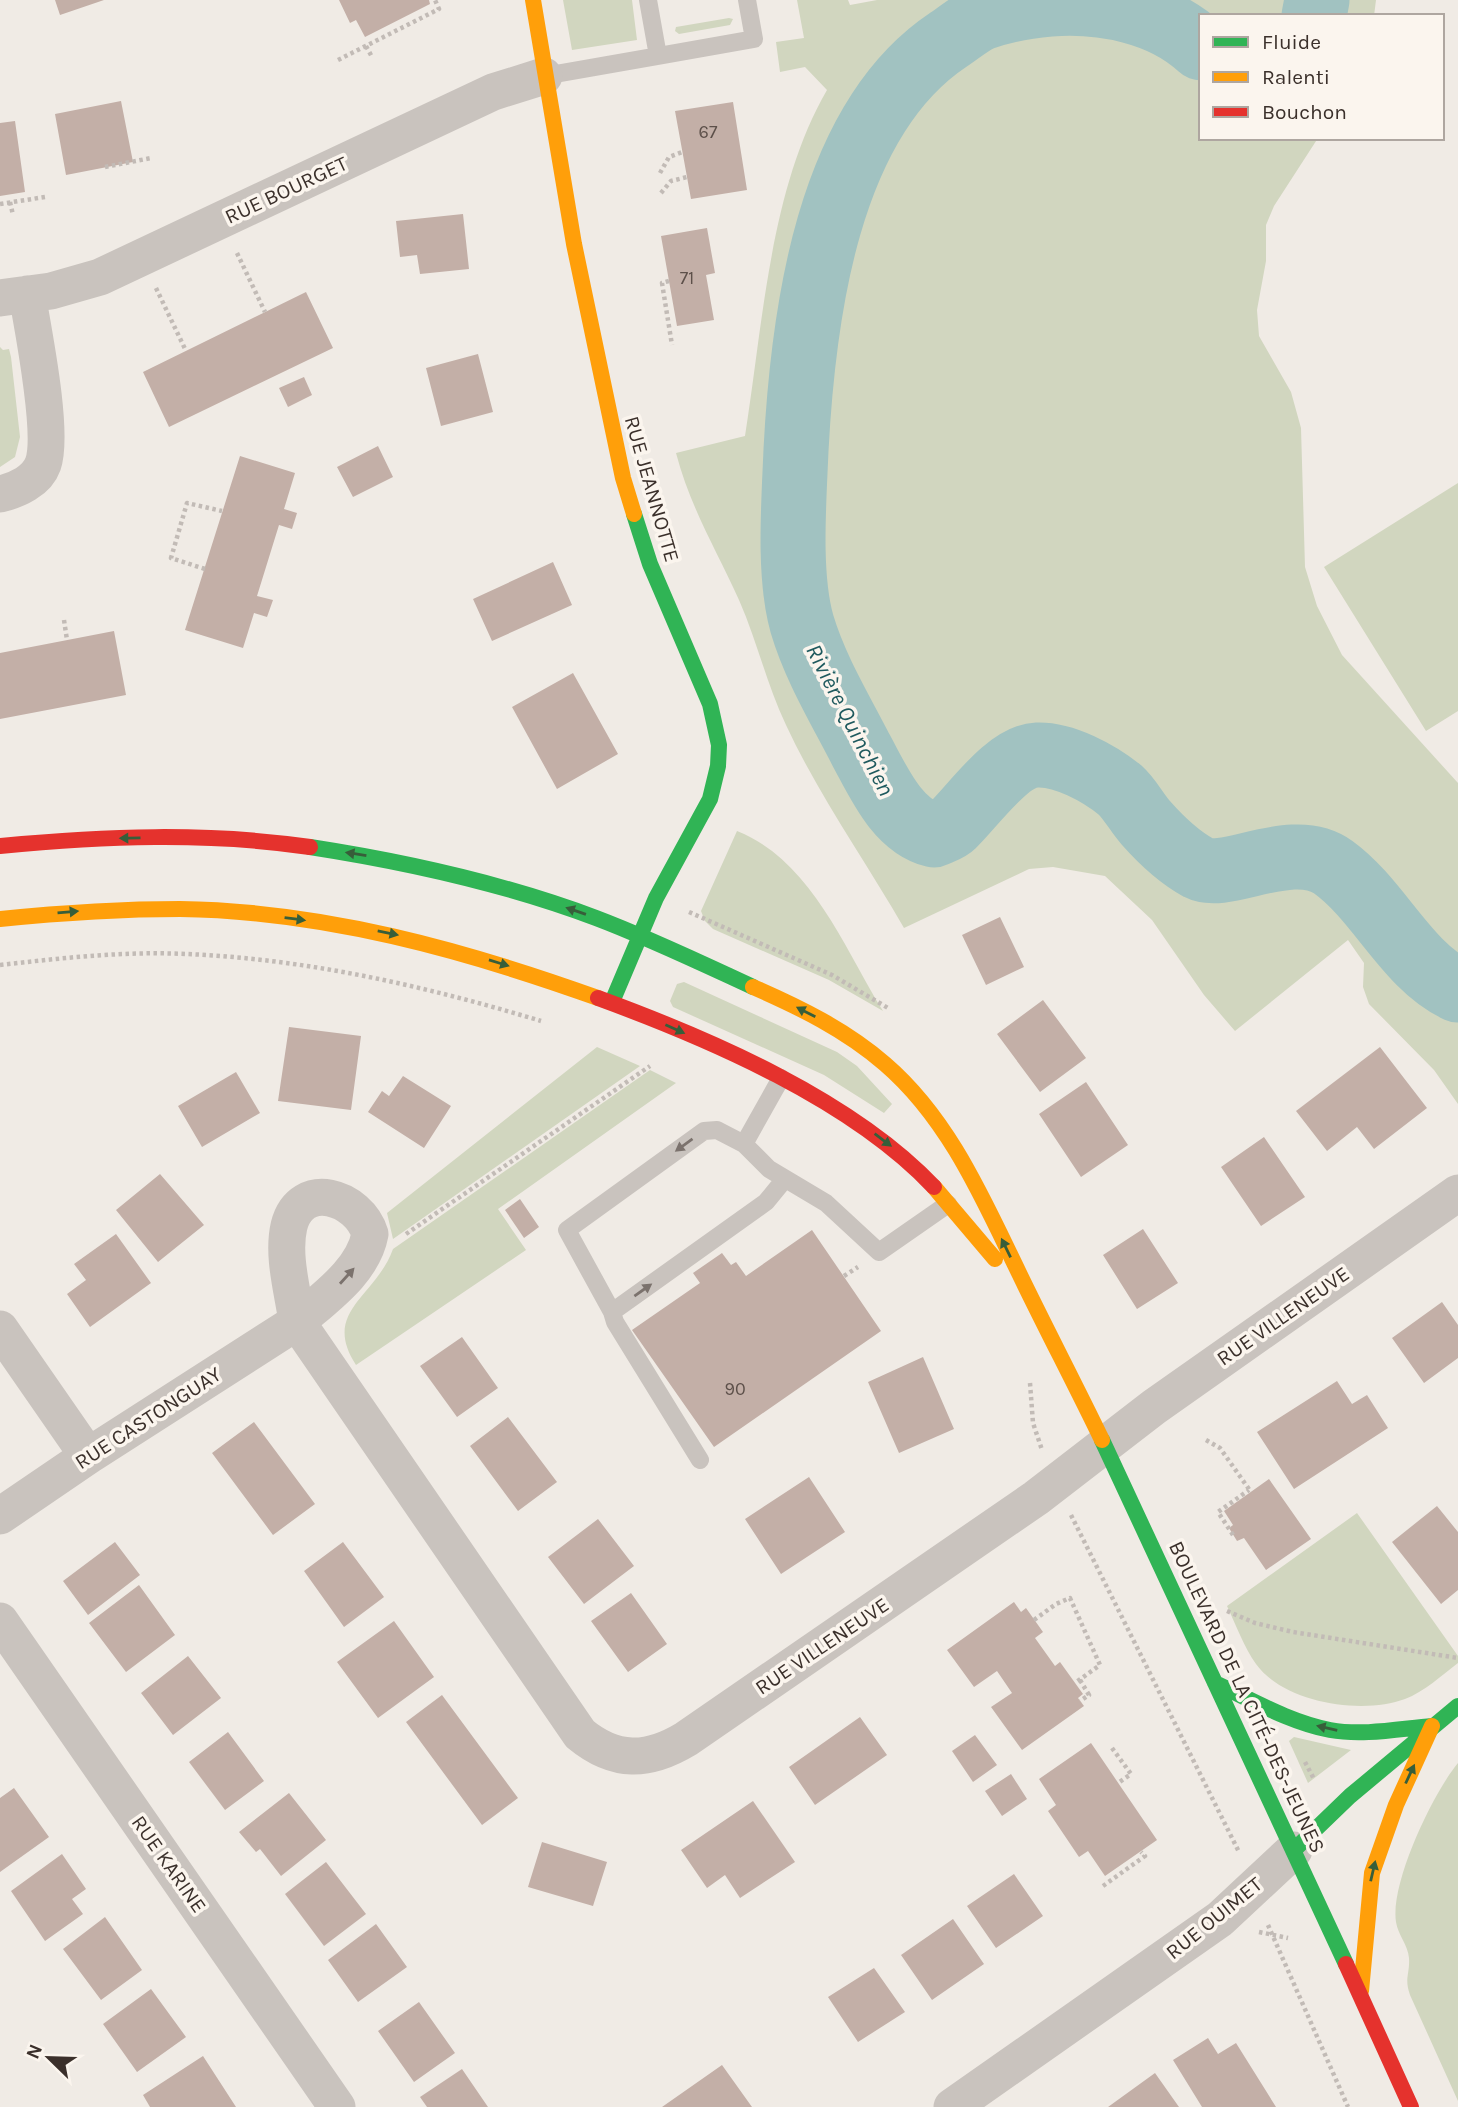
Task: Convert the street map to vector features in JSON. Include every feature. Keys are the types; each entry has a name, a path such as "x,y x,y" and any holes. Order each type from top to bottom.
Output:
{"main road":[{"name":"RUE JEANNOTTE","path":"533,0 576,257 623,478 650,564 710,704 719,745 718,766 710,799 656,898 612,1002"},
{"name":"BOULEVARD DE LA CITÉ-DES-JEUNES","path":"0,846 64,839 198,838 328,850 397,860 493,884 589,915 832,1025 888,1065 933,1116 960,1157 1106,1446 1411,2107"},
{"name":"BOULEVARD DE LA CITÉ-DES-JEUNES","path":"0,919 144,909 237,912 343,925 433,943 556,981 612,1002 781,1078 841,1111 892,1146 948,1204 1036,1309"},
{"path":"1215,1683 1288,1716 1328,1729 1368,1731 1432,1726 1396,1805 1372,1873 1361,1998"},
{"name":"RUE OUIMET","path":"1294,1850 1350,1796 1458,1706"}],"street":[{"name":"RUE BOURGET","path":"0,494 29,482 38,473 45,455 38,360 13,296 75,286 100,277 493,92 544,76"},
{"name":"RUE VILLENEUVE","path":"297,1322 580,1734 595,1746 630,1758 666,1751 687,1739 1036,1498 1154,1407 1458,1193"},
{"name":"RUE CASTONGUAY","path":"0,1516 88,1455 297,1322"},
{"path":"0,1329 88,1455"},
{"name":"RUE KARINE","path":"0,1621 337,2107"},
{"name":"RUE OUIMET","path":"952,2107 1220,1919 1294,1850"}],"lane":[{"path":"648,0 658,56"},
{"path":"544,76 754,39 747,0"},
{"path":"744,1144 781,1078"},
{"path":"700,1460 615,1322 567,1230 704,1131 717,1130 744,1144 784,1180 826,1203 879,1252 948,1204"},
{"path":"612,1312 766,1202 784,1180"}],"path":[{"path":"338,60 439,9 435,0"},
{"path":"366,46 372,57"},
{"path":"660,173 669,157 682,152"},
{"path":"106,167 151,158"},
{"path":"661,192 671,181 687,177"},
{"path":"0,204 45,197"},
{"path":"10,202 13,215"},
{"path":"236,250 265,312"},
{"path":"669,281 662,283 672,345"},
{"path":"156,288 186,351"},
{"path":"205,569 171,558 187,503 222,511"},
{"path":"64,620 67,640"},
{"path":"656,898 832,975 888,1008"},
{"path":"0,965 119,954 245,958 314,966 381,979 545,1022"},
{"path":"402,1237 650,1066"},
{"path":"1029,1394 1033,1423 1044,1453"},
{"path":"1206,1440 1220,1448 1250,1491 1218,1512 1233,1535"},
{"path":"1070,1512 1237,1847"},
{"path":"1034,1620 1056,1604 1070,1598 1084,1621 1100,1665 1077,1681 1090,1695 1080,1701"},
{"path":"1223,1609 1255,1623 1293,1632 1458,1658"},
{"path":"1112,1748 1131,1774 1118,1783"},
{"path":"1103,1886 1144,1856 1140,1852"},
{"path":"1271,1933 1348,2107"}],"green space":[{"path":"563,0 632,0 637,40 572,50"},
{"path":"797,0 848,0 850,5 877,0 1376,0 1374,14 1199,14 1199,140 1317,140 1274,206 1266,225 1266,261 1257,310 1259,336 1291,392 1301,428 1305,567 1317,606 1342,655 1458,783 1458,1104 1434,1070 1369,1004 1363,987 1364,963 1348,940 1235,1031 1204,995 1152,920 1105,876 1053,867 1029,869 904,928 828,803 779,710 745,616 696,510 676,453 745,436 771,257 781,213 808,128 827,90 805,67 780,72 776,42 804,38"},
{"path":"733,19 730,25 679,34 675,31 676,27"},
{"path":"0,347 3,350 9,349 11,357 20,437 15,457 0,467"},
{"path":"1458,483 1458,711 1426,731 1324,567"},
{"path":"737,831 763,844 786,862 805,884 839,934 883,1011 829,980 713,929 705,921 701,911"},
{"path":"684,982 837,1052 857,1066 892,1104 884,1113 824,1075 673,1007 670,1001 677,984"},
{"path":"597,1047 640,1066 393,1239 387,1213"},
{"path":"650,1070 676,1083 498,1209 526,1250 356,1365 347,1346 345,1331 348,1317 385,1266 393,1249"},
{"path":"1357,1513 1458,1656 1458,1663 1426,1688 1405,1699 1387,1704 1368,1706 1325,1702 1285,1688 1256,1664 1227,1606"},
{"path":"1294,1737 1351,1750 1308,1783 1289,1741"},
{"path":"1458,1763 1458,2101 1408,1989 1409,1958 1397,1927 1396,1905 1406,1862 1415,1839 1437,1795"}],"building":[{"path":"55,0 104,0 60,15"},
{"path":"339,0 429,0 430,4 365,37 356,20 350,23"},
{"path":"121,101 133,162 66,175 55,114"},
{"path":"733,102 747,190 691,199 675,111"},
{"path":"15,121 25,192 0,196 0,123"},
{"path":"463,214 469,269 420,274 417,255 400,257 396,221"},
{"path":"707,228 715,273 706,275 714,320 677,326 661,236"},
{"path":"306,292 333,348 169,427 143,372"},
{"path":"478,354 493,412 441,426 426,368"},
{"path":"304,377 312,395 288,407 279,388"},
{"path":"378,446 393,477 353,497 337,467"},
{"path":"240,456 295,473 284,509 297,513 292,529 279,525 257,596 273,600 267,617 254,613 243,648 185,630"},
{"path":"553,562 572,605 492,641 473,599"},
{"path":"114,631 126,695 0,719 0,653"},
{"path":"573,673 618,754 557,789 512,707"},
{"path":"1000,917 1024,967 986,985 962,935"},
{"path":"1043,1000 1086,1058 1040,1092 997,1034"},
{"path":"289,1027 361,1036 351,1110 278,1101"},
{"path":"1380,1047 1427,1108 1374,1149 1357,1127 1327,1151 1296,1111"},
{"path":"236,1072 260,1113 202,1147 178,1106"},
{"path":"403,1076 451,1106 424,1148 368,1112 382,1091 389,1096"},
{"path":"1086,1082 1128,1145 1081,1177 1039,1114"},
{"path":"1264,1137 1305,1197 1261,1226 1221,1167"},
{"path":"160,1174 204,1225 158,1262 116,1210"},
{"path":"520,1199 539,1227 524,1238 505,1210"},
{"path":"1143,1229 1178,1283 1137,1309 1103,1255"},
{"path":"812,1230 881,1331 714,1447 632,1330 700,1283 693,1273 722,1253 731,1265 736,1262 746,1276"},
{"path":"116,1234 151,1283 90,1327 67,1294 86,1280 74,1264"},
{"path":"1442,1302 1458,1325 1458,1358 1424,1383 1392,1338"},
{"path":"462,1337 498,1388 457,1417 420,1366"},
{"path":"923,1357 954,1429 899,1453 868,1382"},
{"path":"1337,1381 1352,1404 1367,1395 1388,1428 1294,1489 1257,1432"},
{"path":"508,1417 557,1482 518,1511 470,1446"},
{"path":"254,1422 315,1504 273,1535 212,1453"},
{"path":"809,1477 845,1532 781,1574 745,1519"},
{"path":"1269,1479 1311,1539 1266,1570 1244,1538 1237,1541 1229,1528 1233,1525 1224,1511"},
{"path":"1437,1506 1458,1532 1458,1590 1441,1604 1392,1542"},
{"path":"598,1519 634,1566 584,1604 548,1557"},
{"path":"115,1542 140,1575 88,1615 63,1581"},
{"path":"343,1542 384,1597 344,1627 304,1571"},
{"path":"139,1585 175,1635 126,1672 89,1623"},
{"path":"631,1593 667,1644 628,1672 591,1621"},
{"path":"1014,1602 1021,1612 1026,1608 1043,1632 1035,1638 1055,1666 1060,1662 1083,1694 1078,1698 1084,1706 1022,1750 991,1707 1012,1693 997,1671 974,1687 947,1650"},
{"path":"394,1621 434,1677 378,1718 337,1662"},
{"path":"188,1656 221,1698 173,1735 141,1693"},
{"path":"442,1695 518,1798 482,1825 406,1722"},
{"path":"860,1717 887,1755 815,1805 789,1767"},
{"path":"228,1732 264,1781 225,1810 189,1762"},
{"path":"975,1735 997,1765 973,1782 952,1751"},
{"path":"1091,1743 1157,1840 1105,1876 1088,1851 1079,1857 1048,1811 1056,1805 1039,1779"},
{"path":"1011,1774 1027,1799 1002,1816 985,1791"},
{"path":"14,1788 49,1837 0,1872 0,1798"},
{"path":"289,1793 326,1840 281,1876 260,1849 256,1852 239,1832"},
{"path":"753,1801 795,1862 740,1898 725,1875 707,1888 681,1850"},
{"path":"542,1842 607,1862 593,1906 528,1887"},
{"path":"62,1854 86,1889 72,1899 83,1914 45,1941 11,1891"},
{"path":"326,1862 366,1914 324,1946 285,1894"},
{"path":"1014,1874 1043,1916 996,1948 967,1906"},
{"path":"105,1917 142,1970 101,2000 63,1949"},
{"path":"953,1919 984,1964 932,2000 901,1955"},
{"path":"376,1924 407,1967 358,2002 328,1960"},
{"path":"874,1968 905,2012 858,2042 828,1997"},
{"path":"151,1989 186,2037 137,2072 103,2024"},
{"path":"419,2002 455,2053 414,2082 378,2031"},
{"path":"1208,2038 1218,2054 1236,2043 1276,2107 1202,2107 1173,2060"},
{"path":"203,2056 236,2107 150,2107 143,2095"},
{"path":"722,2065 752,2107 662,2107"},
{"path":"462,2069 488,2107 427,2107 420,2097"},
{"path":"1155,2073 1179,2107 1108,2107"}],"waterway":[{"name":"Rivière Quinchien","path":"1314,14 1317,0"},
{"name":"Rivière Quinchien","path":"1199,46 1169,25 1131,11 1070,3 1024,7 978,20 948,40 907,75 874,119 849,170 829,225 815,283 806,341 796,450 793,538 795,583 802,624 821,672 882,788 899,812 921,830 934,835 951,827 991,783 1026,758 1037,755 1070,761 1092,771 1120,790 1158,836 1199,868 1211,871 1226,870 1280,858 1299,857 1317,859 1333,867 1365,897 1423,966 1458,990"}],"traffic: fast":[{"path":"612,1002 656,898 710,799 718,766 719,745 710,704 650,564 634,514"},
{"path":"310,847 419,867 526,894 616,926 753,987"},
{"path":"1102,1440 1346,1964"},
{"path":"1215,1683 1285,1716 1330,1730 1368,1732 1432,1726"},
{"path":"1294,1850 1350,1796 1458,1706"}],"traffic: slow":[{"path":"533,0 574,244 623,478 634,514"},
{"path":"0,919 180,909 287,917 340,925 445,949 598,998"},
{"path":"753,987 805,1011 854,1040 885,1064 928,1109 978,1189 1102,1440"},
{"path":"934,1187 995,1259"},
{"path":"1361,1991 1372,1873 1396,1805 1432,1726"}],"traffic: jam":[{"path":"0,846 77,840 194,837 310,847"},
{"path":"598,998 686,1033 777,1075 863,1127 901,1156 934,1187"},
{"path":"1346,1964 1411,2107"}]}
